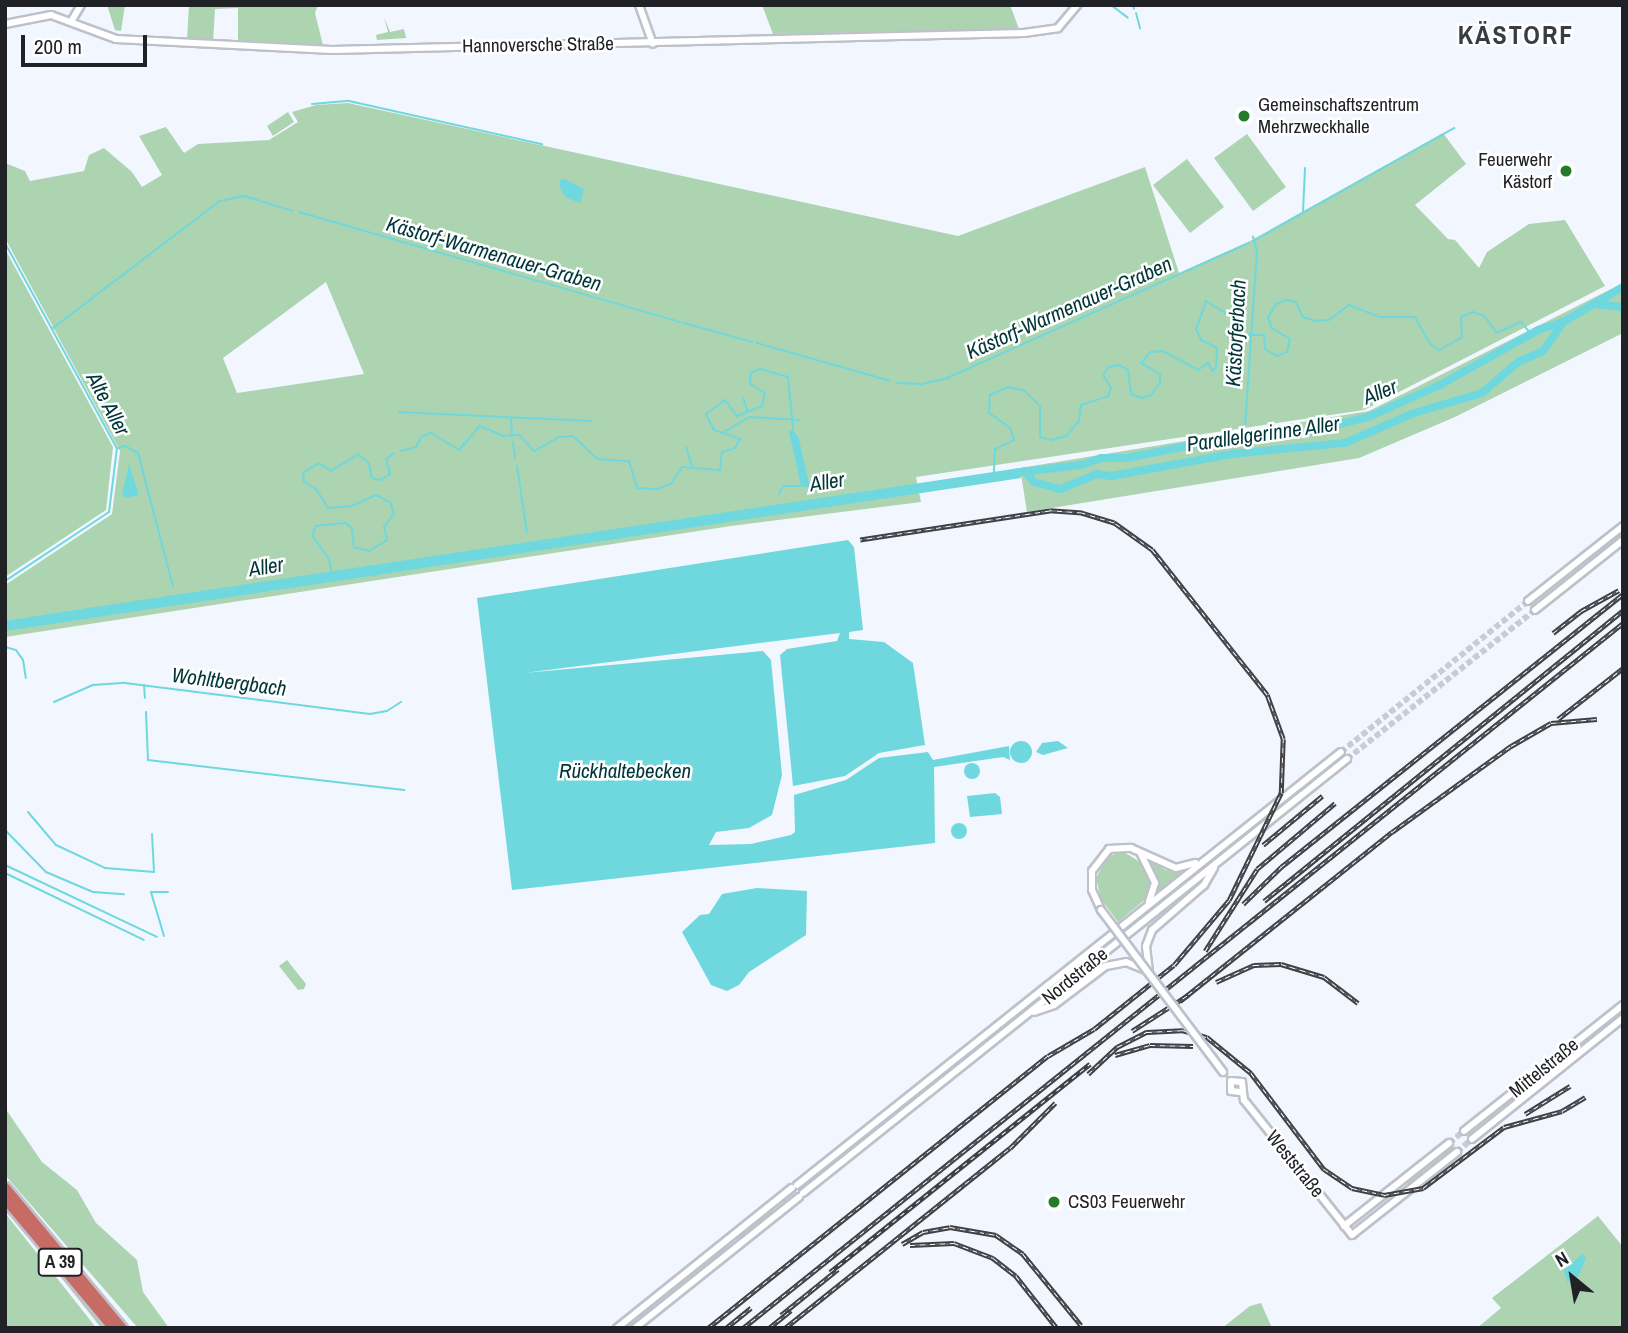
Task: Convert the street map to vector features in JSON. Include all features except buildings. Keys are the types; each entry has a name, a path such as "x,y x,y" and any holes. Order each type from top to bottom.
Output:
{"highway":[{"name":"A 39","path":"5,1188 122,1328"},
{"name":"A 39","path":"5,1199 113,1328"}],"street":[{"path":"72,20 81,5"},
{"path":"639,5 653,44"},
{"name":"Hannoversche Straße","path":"5,24 51,15 72,20 116,38 233,48 653,44 1043,32 1062,26 1077,5"},
{"path":"1528,601 1623,526"},
{"path":"1535,610 1621,542 1612,535"},
{"path":"1601,544 1608,552"},
{"name":"Nordstraße","path":"617,1328 1338,753 1345,761 635,1328"},
{"path":"1149,971 1101,910 1091,885 1098,858 1117,847 1176,868 1217,849"},
{"path":"1140,853 1155,883 1146,906"},
{"path":"1149,971 1146,946 1152,930 1204,885 1216,864"},
{"path":"1028,1014 1054,1004 1116,962 1149,971"},
{"name":"Weststraße","path":"1149,971 1231,1081 1231,1091 1240,1093 1352,1235 1457,1152"},
{"name":"Mittelstraße","path":"1464,1131 1623,1005"},
{"name":"Mittelstraße","path":"1472,1139 1623,1018"},
{"path":"1344,1226 1449,1143"},
{"path":"796,1185 803,1193"}],"green space":[{"path":"107,5 125,5 121,31 115,30"},
{"path":"189,5 318,5 315,13 323,45 238,42 238,8 215,9 213,42 187,40"},
{"path":"762,5 1010,5 1019,29 773,34"},
{"path":"384,17 390,32 404,29 406,38 377,40 376,35 388,32"},
{"path":"348,103 958,236 1145,167 1179,273 1250,241 1443,133 1466,164 1415,205 1448,239 1455,240 1479,268 1487,252 1529,224 1565,220 1605,286 1364,410 916,477 921,502 731,526 5,637 5,585 112,514 120,451 5,238 5,163 25,171 30,181 84,171 89,155 104,148 132,172 142,187 162,175 139,136 166,127 184,153 198,144 269,140 298,122 292,112 316,105","holes":["326,282 364,374 237,393 223,358"]},
{"path":"288,112 294,122 273,136 267,126"},
{"path":"1247,134 1286,187 1253,211 1214,158"},
{"path":"1187,159 1224,207 1190,233 1153,185"},
{"path":"5,249 113,447 106,510 5,577"},
{"path":"1623,283 1623,333 1455,417 1359,458 1027,512 1020,468 1369,411"},
{"path":"1124,852 1143,864 1151,886 1147,898 1118,922 1101,899 1096,878 1108,856"},
{"path":"1148,859 1165,870 1186,872 1157,893"},
{"path":"287,960 306,984 304,989 298,990 279,966"},
{"path":"1012,1017 1014,1022 934,1083 933,1080"},
{"path":"5,1108 42,1162 77,1190 96,1223 137,1260 143,1292 169,1328 138,1328 5,1175"},
{"path":"879,1125 842,1159 833,1162 832,1160"},
{"path":"1451,1145 1455,1149 1408,1184 1406,1180"},
{"path":"785,1198 789,1202 783,1201 774,1208 772,1216 742,1240 733,1240"},
{"path":"5,1213 87,1316 96,1328 5,1328"},
{"path":"1598,1216 1623,1247 1623,1328 1477,1328 1501,1308 1492,1298"},
{"path":"41,1245 107,1328 101,1328 38,1248"},
{"path":"723,1249 727,1250 662,1298 688,1274"},
{"path":"1261,1303 1272,1328 1222,1328 1250,1306"},
{"path":"650,1304 655,1309 631,1328 621,1328"}],"water":[{"path":"565,179 584,189 580,203 565,197 560,180"},
{"path":"793,429 799,439 810,488 801,486 789,432"},
{"path":"129,464 139,495 127,498 122,495"},
{"path":"1020,468 1021,478 5,631 5,621"},
{"name":"Rückhaltebecken","path":"848,540 854,547 863,630 849,632 849,639 884,642 913,663 925,745 879,753 845,776 793,786 780,655 787,649 837,641 840,633 524,673 763,651 771,660 782,775 772,815 749,828 716,832 709,845 751,844 791,835 795,832 794,795 846,780 879,758 928,752 933,760 1009,746 1010,760 1003,757 934,767 935,843 512,890 477,598"},
{"path":"1021,741 1029,744 1032,752 1029,760 1021,763 1013,760 1010,752 1013,744"},
{"path":"1058,741 1068,748 1043,755 1036,752 1042,743"},
{"path":"969,763 975,763 980,771 978,777 969,779 964,774 964,768"},
{"path":"995,793 1000,797 1002,814 970,817 967,796"},
{"path":"956,823 962,823 967,831 965,837 956,839 951,834 951,828"},
{"path":"757,888 807,891 806,935 749,972 739,985 727,991 711,985 682,932 700,915 709,914 722,894"},
{"path":"1582,1254 1586,1258 1578,1277 1567,1282 1564,1270"}],"waterway":[{"path":"1111,5 1128,18"},
{"path":"1133,5 1134,9"},
{"path":"1136,13 1140,28"},
{"path":"312,104 349,101 542,144"},
{"name":"Kästorf-Warmenauer-Graben","path":"1253,241 1454,128"},
{"path":"1303,212 1305,168"},
{"name":"Kästorf-Warmenauer-Graben","path":"53,328 220,201 244,196 293,211"},
{"name":"Kästorf-Warmenauer-Graben","path":"299,212 680,322"},
{"name":"Kästorferbach","path":"1245,427 1257,251 1253,237"},
{"name":"Alte Aller","path":"5,243 117,448 109,512 5,581"},
{"name":"Kästorf-Warmenauer-Graben","path":"896,383 922,384 947,378 1249,243"},
{"name":"Aller","path":"1013,473 1081,465 1101,458 1127,458 1202,443 1309,432 1368,417 1440,385 1538,330 1563,322 1623,287"},
{"path":"994,472 995,449 1014,440 1010,428 989,413 990,395 1008,387 1025,391 1040,406 1040,437 1052,440 1066,436 1079,421 1081,405 1108,396 1111,388 1103,375 1109,367 1119,365 1128,370 1131,394 1141,398 1151,395 1160,383 1160,374 1141,363 1151,352 1163,351 1198,370 1208,363 1212,371 1216,368 1217,348 1201,340 1196,329 1206,301 1233,318 1234,335 1264,335 1265,349 1277,356 1287,352 1290,339 1272,328 1268,318 1276,304 1287,300 1296,302 1303,317 1315,321 1329,320 1349,305 1380,317 1415,317 1430,344 1439,350 1462,337 1461,317 1473,312 1484,316 1497,333 1521,322 1531,334"},
{"name":"Parallelgerinne Aller","path":"1595,304 1623,307"},
{"name":"Parallelgerinne Aller","path":"1025,471 1034,482 1061,489 1097,474 1111,476 1232,454 1345,443 1411,414 1482,393 1518,362 1543,351 1563,322"},
{"name":"Kästorf-Warmenauer-Graben","path":"684,323 752,342"},
{"name":"Kästorf-Warmenauer-Graben","path":"757,343 890,381"},
{"path":"401,451 416,447 421,437 431,433 459,450 480,426 503,436 519,435 534,451 559,437 573,436 598,459 629,461 637,488 657,489 671,484 682,467 720,470 722,452 735,448 740,439 714,430 706,414 725,400 737,416 762,406 765,393 750,384 751,373 760,369 788,377 793,429"},
{"path":"743,397 747,410"},
{"path":"399,412 592,421"},
{"path":"722,433 750,417 800,420"},
{"path":"511,419 512,434"},
{"name":"Kästorferbach","path":"1244,440 1245,431"},
{"path":"513,442 515,458"},
{"path":"118,448 125,446 138,453 173,586"},
{"path":"686,447 692,467"},
{"path":"332,574 329,559 312,536 316,526 346,523 352,529 354,547 369,551 387,540 384,527 394,513 390,502 376,495 351,506 328,508 316,489 304,482 303,473 319,463 331,471 358,454 369,464 372,478 380,480 390,474 386,459 394,453"},
{"path":"517,466 527,532"},
{"path":"779,494 783,486 801,486"},
{"name":"Wohltbergbach","path":"5,647 16,650 23,660 26,678"},
{"name":"Wohltbergbach","path":"54,702 93,685 125,683 370,714 387,711 401,702"},
{"path":"144,685 145,698"},
{"path":"146,712 148,760 404,790"},
{"path":"28,812 56,845 105,868 154,872 152,834"},
{"path":"5,830 46,872 93,892 124,894"},
{"path":"5,865 157,937"},
{"path":"5,873 144,940"},
{"path":"164,936 151,892 168,892"}],"tunnel":[{"path":"1341,752 1528,601"},
{"path":"1347,759 1535,610"},
{"path":"1449,1143 1464,1131"},
{"path":"1457,1152 1472,1139"}],"railway":[{"path":"708,1328 1048,1056 1094,1029 1174,965 1229,900 1281,793 1283,739 1267,695 1152,550 1114,523 1082,513 1050,511 860,540"},
{"path":"1553,633 1581,611 1619,590"},
{"path":"1243,904 1281,867 1623,594"},
{"path":"1264,901 1623,610"},
{"path":"743,1328 1623,623"},
{"path":"1558,719 1623,668"},
{"path":"1180,1001 1392,832 1511,746 1551,723 1597,719"},
{"path":"1263,845 1322,796"},
{"path":"1205,951 1257,869 1335,803"},
{"path":"1216,982 1254,965 1281,964 1324,977 1358,1003"},
{"path":"1132,1031 1188,995"},
{"path":"1088,1074 1117,1047 1147,1032 1182,1030 1207,1037 1251,1073 1324,1169 1352,1188 1384,1195 1423,1188 1504,1127 1562,1111 1585,1097"},
{"path":"1115,1055 1150,1045 1193,1046"},
{"path":"830,1272 1090,1064"},
{"path":"1525,1114 1570,1086"},
{"path":"785,1328 1010,1148 1055,1103"},
{"path":"902,1244 923,1232 950,1227 996,1235 1023,1254 1081,1325"},
{"path":"910,1245 954,1243 993,1258 1016,1276 1057,1328"},
{"path":"781,1315 838,1269"},
{"path":"726,1328 751,1308"},
{"path":"769,1328 791,1310"}],"place":[{"name":"Gemeinschaftszentrum Mehrzweckhalle","path":"1244,116"},
{"name":"Feuerwehr Kästorf","path":"1566,171"},
{"name":"CS03 Feuerwehr","path":"1054,1202"}],"district":[{"name":"KÄSTORF","path":"1516,35"}]}
